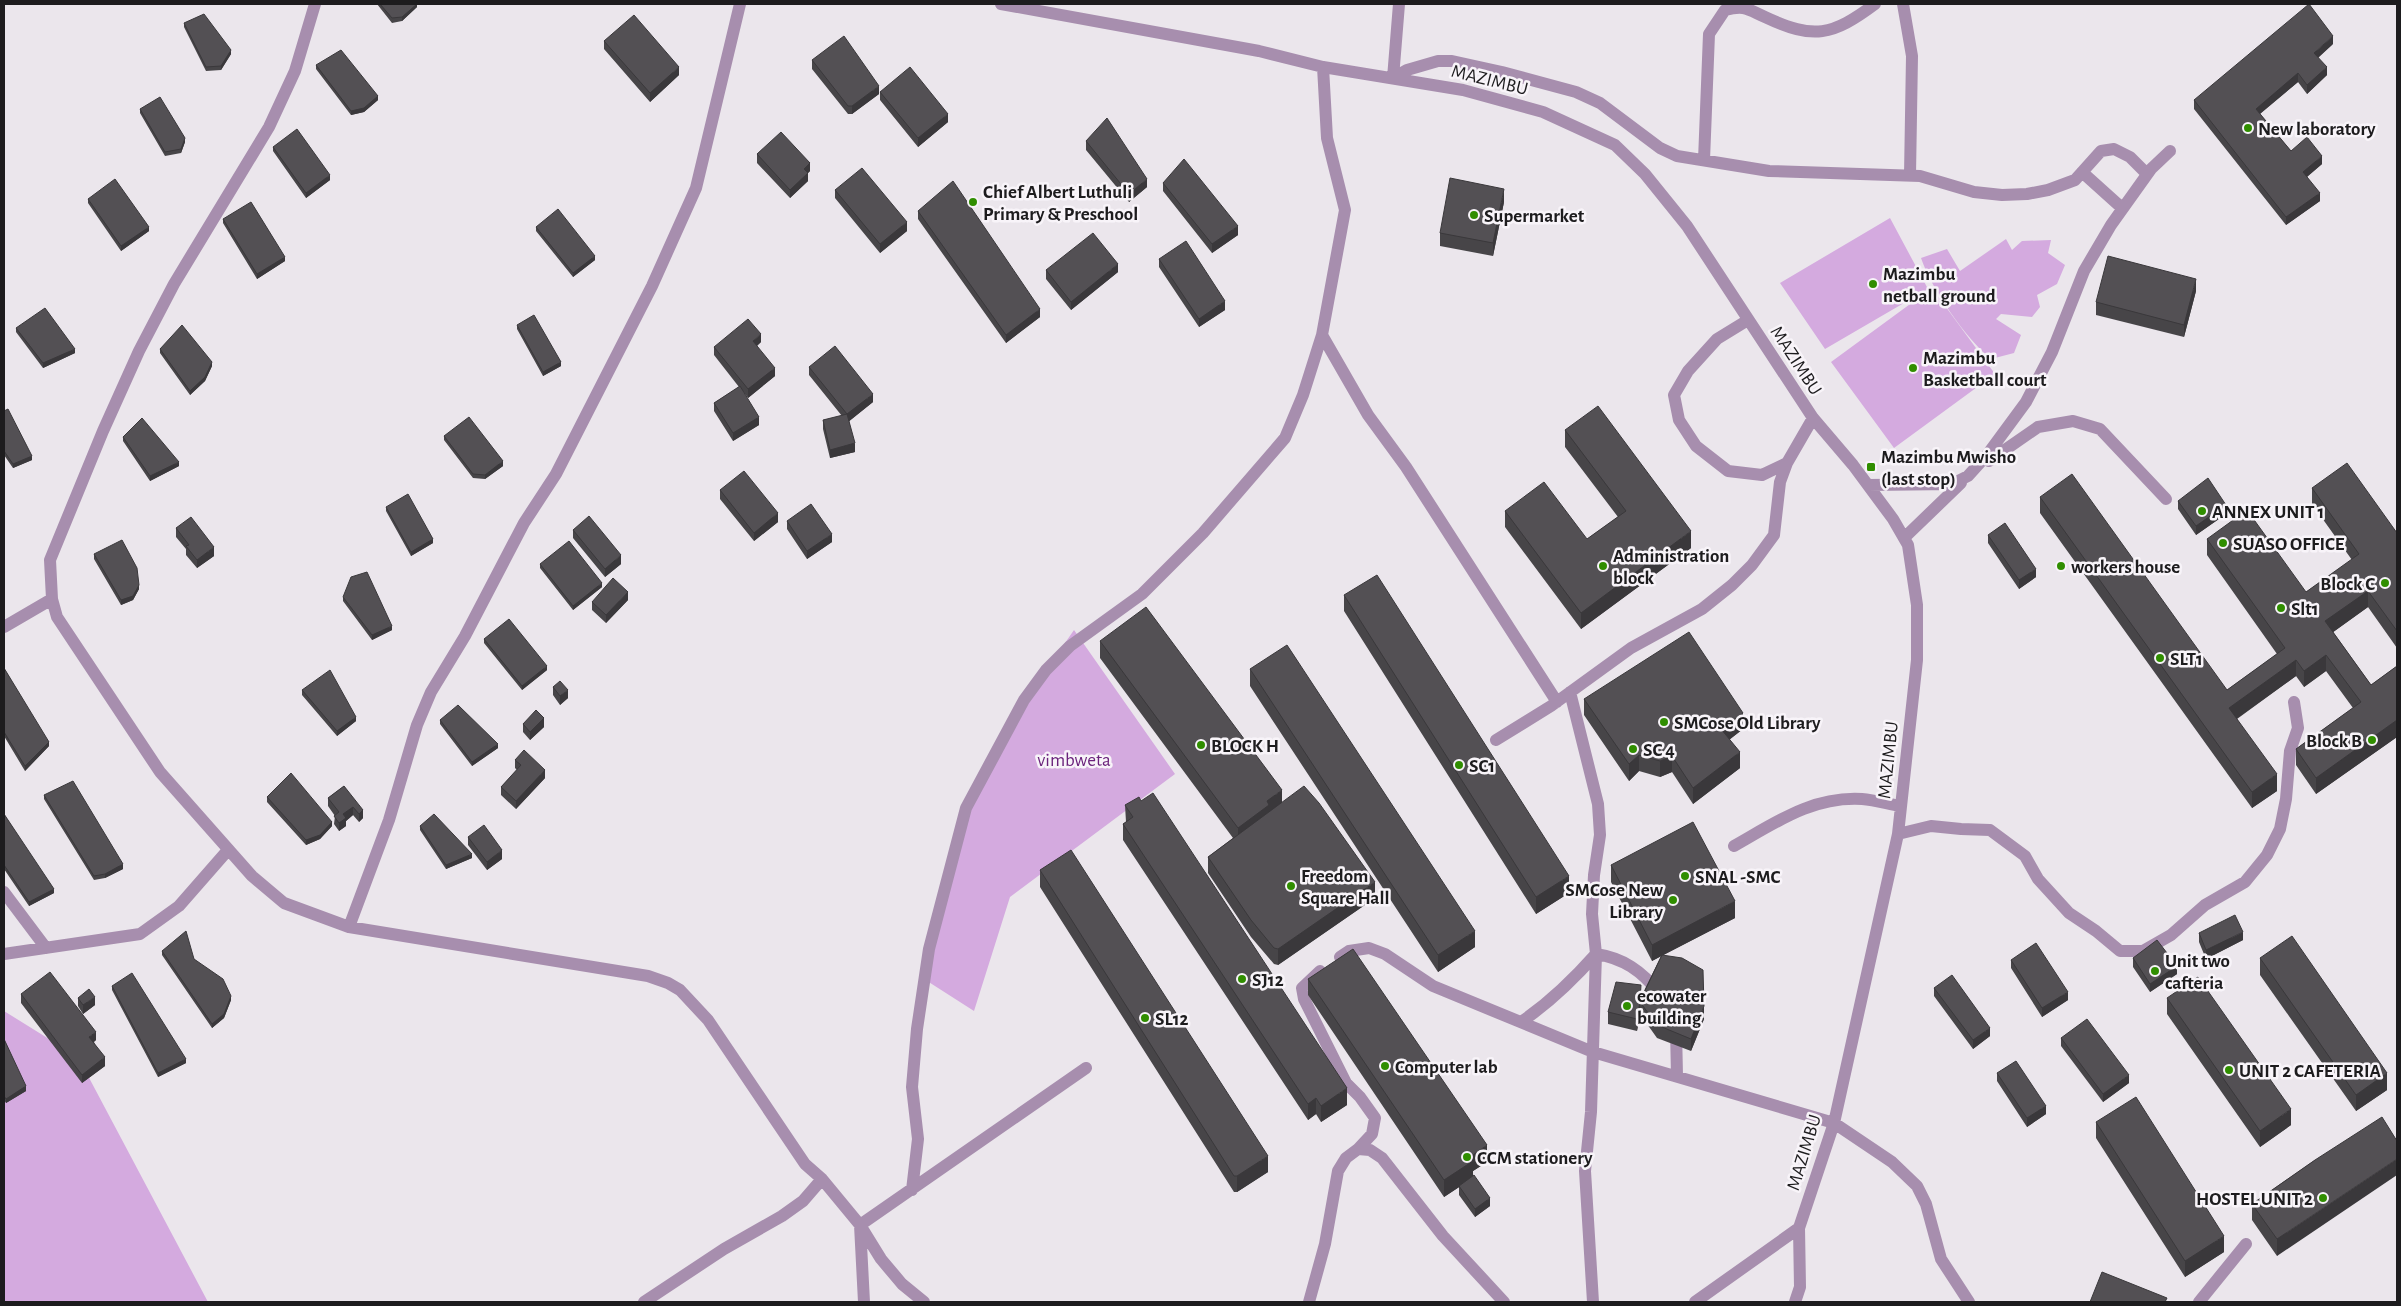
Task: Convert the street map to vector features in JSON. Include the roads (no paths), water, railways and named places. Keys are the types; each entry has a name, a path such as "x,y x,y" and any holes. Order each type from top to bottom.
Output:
{"street":[{"path":"315,4 295,71 269,127 174,284 139,351 103,431 50,560 52,599 57,617 160,772 252,876 284,902 349,927 648,976 668,983 680,990 708,1020 805,1164 822,1179 860,1225 881,1259 902,1284 924,1302"},
{"path":"349,927 389,820 417,725 431,692 465,636 524,523 556,474 652,286 696,188 740,4"},
{"name":"MAZIMBU","path":"1001,4 1259,51 1323,67 1463,90 1543,112 1615,146 1632,159 1667,201 1812,418 1868,485 1904,538 1912,561 1918,605 1917,660 1898,834 1834,1122 1799,1228"},
{"path":"1393,78 1400,4"},
{"path":"1704,160 1709,34 1725,10 1742,5 1795,30 1813,33 1834,29 1876,4"},
{"path":"1903,4 1912,56 1910,176"},
{"path":"1393,78 1423,64 1452,61 1548,84 1576,92 1600,103 1668,152 1769,171 1920,176 1974,192 2002,195 2026,194 2048,190 2075,180 2101,151 2114,149 2130,157 2147,174"},
{"path":"912,1190 918,1139 918,1121 912,1097 917,1029 929,949 966,808 1024,700 1046,670 1070,646 1142,594 1210,526 1284,438 1303,396 1322,335 1345,210 1327,138 1323,67"},
{"path":"1904,538 1987,455 2026,402 2052,352 2084,271 2122,208 2147,174 2170,151"},
{"path":"2082,172 2122,208"},
{"path":"1748,320 1717,339 1688,371 1674,395 1678,420 1696,446 1728,471 1762,475 1787,463"},
{"path":"1322,335 1368,415 1406,467 1557,702"},
{"path":"1496,740 1557,702 1631,648 1702,609 1732,585 1752,565 1774,535 1780,482 1787,463 1812,418"},
{"path":"1868,485 1952,484 1968,476 2005,448 2038,427 2073,421 2100,429 2166,499"},
{"path":"4,627 52,599"},
{"path":"1570,692 1598,804 1600,835 1594,875 1592,914 1596,954 1593,1052 1585,1171 1593,1302"},
{"path":"1898,834 1931,826 1990,830 2025,856 2038,879 2069,914 2096,931 2120,951 2143,951 2171,935 2205,906 2244,882 2267,855 2280,829 2286,799 2290,751 2298,728 2294,702"},
{"path":"1734,846 1793,812 1831,800 1863,799 1900,806"},
{"path":"4,954 140,934 179,906 228,850"},
{"path":"4,892 46,948"},
{"path":"1309,1302 1325,1244 1338,1171 1346,1158 1358,1149 1372,1134 1375,1118 1360,1097 1346,1083 1304,999 1302,988 1312,977 1349,951 1368,948 1385,954 1433,986 1593,1052 1623,1063 1677,1076 1834,1122 1892,1162 1916,1186 1926,1204 1941,1259 1969,1302"},
{"path":"1596,954 1632,966 1643,974 1665,1001"},
{"path":"1521,1022 1541,1009 1571,982 1596,954"},
{"path":"1670,1015 1676,1030 1677,1076"},
{"path":"860,1225 1086,1068"},
{"path":"1358,1149 1370,1150 1382,1158 1443,1236 1504,1302"},
{"path":"644,1302 724,1249 782,1216 803,1201 822,1179"},
{"path":"860,1225 864,1302"},
{"path":"1695,1302 1799,1228"},
{"path":"1795,1302 1800,1287 1799,1228"},
{"path":"2198,1302 2246,1244"}],"place":[{"name":"New laboratory","path":"2248,128"},
{"name":"Chief Albert Luthuli Primary & Preschool","path":"973,202"},
{"name":"Supermarket","path":"1474,215"},
{"name":"Mazimbu netball ground","path":"1873,284"},
{"name":"Mazimbu Basketball court","path":"1913,368"},
{"name":"Mazimbu Mwisho (last stop)","path":"1871,467"},
{"name":"ANNEX UNIT 1","path":"2202,511"},
{"name":"SUASO OFFICE","path":"2223,543"},
{"name":"Administration block","path":"1603,566"},
{"name":"workers house","path":"2061,566"},
{"name":"Block C","path":"2385,583"},
{"name":"Slt1","path":"2281,608"},
{"name":"SLT1","path":"2160,658"},
{"name":"SMCose Old Library","path":"1664,722"},
{"name":"Block B","path":"2372,740"},
{"name":"BLOCK H","path":"1201,745"},
{"name":"SC 4","path":"1633,749"},
{"name":"SC1","path":"1459,765"},
{"name":"SNAL -SMC","path":"1685,876"},
{"name":"Freedom Square Hall","path":"1291,886"},
{"name":"SMCose New Library","path":"1673,900"},
{"name":"Unit two cafteria","path":"2155,971"},
{"name":"SJ12","path":"1242,979"},
{"name":"ecowater building","path":"1627,1006"},
{"name":"SL12","path":"1145,1018"},
{"name":"Computer lab","path":"1385,1066"},
{"name":"UNIT 2 CAFETERIA","path":"2229,1070"},
{"name":"CCM stationery","path":"1467,1157"},
{"name":"HOSTEL UNIT 2","path":"2323,1198"}],"park label":[{"name":"vimbweta","path":"1074,759"}]}
